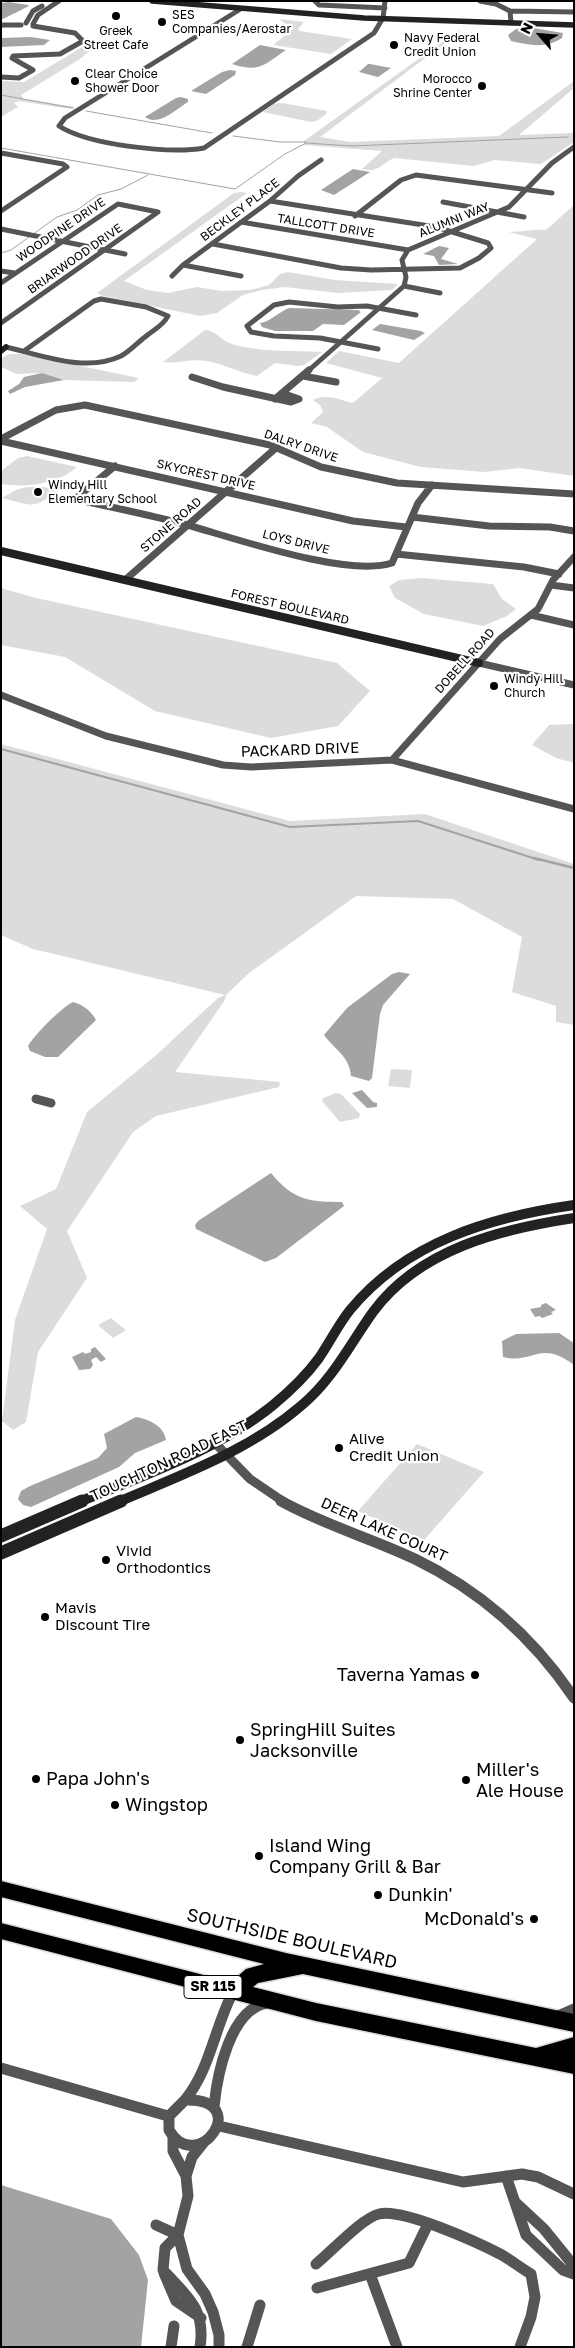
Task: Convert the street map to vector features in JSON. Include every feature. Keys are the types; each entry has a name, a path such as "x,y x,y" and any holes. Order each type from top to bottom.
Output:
{"highway":[{"name":"SOUTHSIDE BOULEVARD","path":"1,1889 117,1920 306,1966 574,2023"},
{"name":"SR 115","path":"1,1931 274,2002 574,2065"},
{"path":"233,1992 253,1975 306,1966"},
{"path":"531,2057 553,2054 574,2046"}],"street":[{"path":"23,24 33,11 51,1"},
{"path":"33,25 38,15 58,1"},
{"path":"152,1 384,17 574,21"},
{"path":"190,1 238,8"},
{"path":"256,1 238,8 65,118 59,126 67,132 165,151 191,151 208,145 374,33 384,17 385,1"},
{"path":"315,1 316,4 324,5 385,8"},
{"path":"480,1 496,4 510,11 574,12"},
{"path":"246,4 384,17"},
{"path":"510,11 511,20"},
{"path":"511,20 574,25"},
{"path":"1,25 33,25 75,33 83,40 60,54 13,56 12,58 33,70 19,78 1,76"},
{"name":"ALUMNI WAY","path":"404,286 406,278 402,258 408,250 509,207 552,163 574,147"},
{"path":"1,153 66,166 66,169 1,211"},
{"name":"BECKLEY PLACE","path":"172,276 183,265 270,201 298,176 321,160"},
{"path":"355,216 401,180 412,175 552,193"},
{"path":"213,244 352,269 403,270 464,267 491,248 491,245 428,225 355,216 270,201"},
{"path":"443,202 524,217"},
{"name":"BRIARWOOD DRIVE","path":"1,322 156,214 156,210 118,204"},
{"name":"WOODPINE DRIVE","path":"1,283 118,204"},
{"name":"TALLCOTT DRIVE","path":"241,222 408,250"},
{"path":"1,230 125,254"},
{"path":"183,265 240,276"},
{"path":"1,271 15,274"},
{"path":"275,398 303,376 404,286 440,293"},
{"path":"4,349 79,362 98,363 120,356 163,324 168,318 167,314 154,309 101,299 94,301 24,351"},
{"path":"378,349 320,338 263,335 248,329 249,324 261,314 274,305 282,303 380,308 416,315"},
{"path":"303,376 336,382"},
{"path":"192,377 223,387 291,402 299,399 282,393"},
{"name":"DALRY DRIVE","path":"1,440 56,410 85,405 277,447 326,468 397,483 574,494"},
{"name":"SKYCREST DRIVE","path":"1,440 359,522 406,527"},
{"name":"STONE ROAD","path":"125,580 277,447"},
{"name":"LOYS DRIVE","path":"115,466 76,499 179,522 186,526 328,562 383,568 390,566 396,554"},
{"path":"432,485 418,503 406,527 396,554 524,567 558,574"},
{"path":"412,517 489,526 550,527 574,530"},
{"name":"FOREST BOULEVARD","path":"1,551 574,685"},
{"name":"DOBELL ROAD","path":"392,760 504,634 531,615 542,603 558,574 574,557"},
{"path":"551,585 574,588"},
{"path":"531,615 574,624"},
{"name":"PACKARD DRIVE","path":"1,695 106,736 223,765 251,767 392,760 574,809"},
{"path":"36,1099 51,1103"},
{"name":"TOUCHTON ROAD EAST","path":"1,1536 240,1430 289,1392 315,1363 350,1310 374,1284 418,1252 454,1233 490,1221 547,1208 574,1205"},
{"name":"TOUCHTON ROAD EAST","path":"1,1553 225,1454 272,1428 311,1397 332,1374 366,1323 390,1292 411,1275 441,1256 500,1232 574,1218"},
{"path":"490,1221 500,1232"},
{"path":"474,1226 482,1238"},
{"name":"DEER LAKE COURT","path":"214,1442 250,1479 280,1500 414,1558 441,1572 481,1598 526,1635 550,1664 574,1698"},
{"path":"13,1531 23,1544"},
{"path":"204,2142 184,2143 173,2136 169,2130 168,2116 178,2104 185,2100 198,2081 233,1992"},
{"path":"200,2347 203,2335 202,2318 184,2310 169,2294 163,2270 165,2248 178,2234 187,2208 186,2176 192,2156 204,2142 216,2133 219,2126 219,2119 214,2107 216,2083 240,2021 254,2006 274,2002"},
{"path":"545,2018 562,2015 574,2009"},
{"path":"1,2068 168,2116"},
{"path":"185,2100 200,2099 214,2107"},
{"path":"219,2126 463,2182 522,2174 538,2177 574,2194"},
{"path":"173,2136 173,2151 186,2176"},
{"path":"506,2176 526,2235 563,2270 574,2274"},
{"path":"513,2200 544,2229 574,2266"},
{"path":"316,2264 364,2223 379,2214 394,2214 428,2224 511,2260 530,2274 535,2297 531,2317 520,2347"},
{"path":"317,2288 409,2264 428,2224"},
{"path":"156,2225 178,2234"},
{"path":"178,2234 183,2250 184,2264 208,2300 219,2335 219,2347"},
{"path":"543,2253 553,2241"},
{"path":"370,2274 397,2347"},
{"path":"247,2347 260,2305"},
{"path":"172,2347 174,2326"}],"shaded area":[{"path":"9,2 29,6 1,20 1,3"},
{"path":"279,19 304,22 298,29 300,31 352,39 331,54 273,45 293,29"},
{"path":"533,28 563,33 562,38 550,44 537,45 511,41 508,35 516,29"},
{"path":"459,30 460,32 320,137 350,142 499,136 574,81 574,88 519,135 574,133 574,142 541,164 494,160 474,166 394,158 373,170 362,169 382,151 304,145 304,141"},
{"path":"31,37 50,40 44,45 1,47 1,38"},
{"path":"94,40 99,43 80,59 21,95 24,99 75,107 71,109 18,101 14,103 18,107 1,117 1,81 24,82"},
{"path":"260,45 286,50 261,66 249,68 232,64"},
{"path":"368,64 391,68 378,77 359,72"},
{"path":"236,71 235,75 206,94 191,91 222,72"},
{"path":"176,98 188,99 188,102 167,116 156,120 150,120 145,117"},
{"path":"282,103 327,111 317,121 311,122 263,112 274,104"},
{"path":"353,169 370,172 334,195 321,190"},
{"path":"234,193 247,193 124,281 147,290 168,293 197,287 221,291 251,290 269,285 280,274 288,272 335,280 398,284 392,290 338,293 285,287 262,290 243,295 217,313 200,316 103,296 97,293"},
{"path":"574,205 574,476 520,468 484,472 421,467 363,452 327,427 311,423 323,412 320,405 313,400 328,397 353,403 382,378 326,363 339,351 399,363 537,239 509,232 546,230"},
{"path":"439,246 449,248 441,259 458,264 439,265 434,256 423,254"},
{"path":"289,308 358,310 361,312 344,325 323,324 313,331 275,331 262,327 260,323"},
{"path":"380,324 425,333 414,340 372,330"},
{"path":"205,330 212,331 229,343 240,346 322,352 304,365 275,363 257,376 207,361 163,362"},
{"path":"10,354 22,354 139,378 134,382 64,380 42,373 17,374 1,367 1,358"},
{"path":"42,373 64,380 25,387 10,394 8,391 19,384 24,377"},
{"path":"27,456 77,467 51,481 31,485 1,484 1,471 18,458"},
{"path":"27,487 59,489 43,501 32,504 2,498 16,490"},
{"path":"422,578 493,584 502,599 516,609 507,616 483,626 424,614 395,598 389,586 399,580"},
{"path":"1,588 36,598 337,663 370,691 338,726 271,738 155,711 65,657 1,645"},
{"path":"574,724 574,763 556,758 532,745 549,725"},
{"path":"1,744 290,821 425,814 574,864 574,1025 556,1022 556,1006 512,992 522,937 453,899 356,896 249,973 226,995 225,1000 175,1072 280,1082 279,1087 156,1116 133,1132 67,1231 87,1278 38,1352 26,1422 13,1430 2,1421 15,1320 47,1229 20,1206 56,1189 87,1112 154,1057 218,998 225,995 33,949 1,935"},
{"path":"399,972 410,974 383,1005 380,1014 372,1078 369,1081 351,1076 345,1059 324,1035 347,1008 392,974"},
{"path":"73,1002 87,1009 96,1020 58,1057 45,1057 30,1051 28,1046 36,1035 55,1015"},
{"path":"391,1069 412,1070 410,1088 388,1086"},
{"path":"362,1090 373,1102 377,1103 377,1107 367,1108 352,1093"},
{"path":"336,1093 341,1094 360,1114 359,1118 340,1122 322,1101 323,1098"},
{"path":"271,1173 287,1189 302,1198 342,1202 344,1206 276,1258 265,1262 196,1229 195,1225 198,1221"},
{"path":"546,1303 556,1310 551,1312 553,1314 542,1318 540,1316 535,1317 530,1309 541,1307 541,1305"},
{"path":"111,1318 126,1330 113,1338 98,1325"},
{"path":"559,1333 574,1343 574,1365 552,1354 544,1353 514,1359 503,1357 502,1341 516,1334"},
{"path":"95,1347 106,1359 101,1362 96,1357 91,1360 93,1365 90,1369 79,1370 72,1357 83,1352 85,1354 91,1352 91,1349"},
{"path":"136,1417 146,1419 159,1427 166,1440 135,1453 119,1467 31,1507 23,1505 18,1499 21,1491 30,1486 98,1458 107,1448 104,1434"},
{"path":"417,1444 484,1472 424,1540 358,1511"},
{"path":"1,2185 111,2219 139,2255 148,2280 141,2347 1,2347"}],"waterway":[{"path":"1,95 73,108"},
{"path":"86,111 212,133"},
{"path":"233,136 280,142 306,142"},
{"path":"1,148 235,189 285,154 306,143 352,146 568,137"},
{"path":"1,253 11,250 57,217 77,210 98,195 121,189 148,175"},
{"path":"1,749 290,827 418,821 539,860"},
{"path":"534,858 574,868"}],"place":[{"name":"Greek Street Cafe","path":"116,16"},
{"name":"SES Companies/Aerostar","path":"162,22"},
{"name":"Navy Federal Credit Union","path":"394,45"},
{"name":"Clear Choice Shower Door","path":"75,81"},
{"name":"Morocco Shrine Center","path":"482,86"},
{"name":"Windy Hill Elementary School","path":"38,492"},
{"name":"Windy Hill Church","path":"494,686"},
{"name":"Alive Credit Union","path":"339,1448"},
{"name":"Vivid Orthodontics","path":"106,1560"},
{"name":"Mavis Discount Tire","path":"45,1617"},
{"name":"Taverna Yamas","path":"475,1675"},
{"name":"SpringHill Suites Jacksonville","path":"240,1740"},
{"name":"Papa John's","path":"36,1779"},
{"name":"Miller's Ale House","path":"466,1780"},
{"name":"Wingstop","path":"115,1805"},
{"name":"Island Wing Company Grill & Bar","path":"259,1856"},
{"name":"Dunkin'","path":"378,1895"},
{"name":"McDonald's","path":"534,1919"}]}
